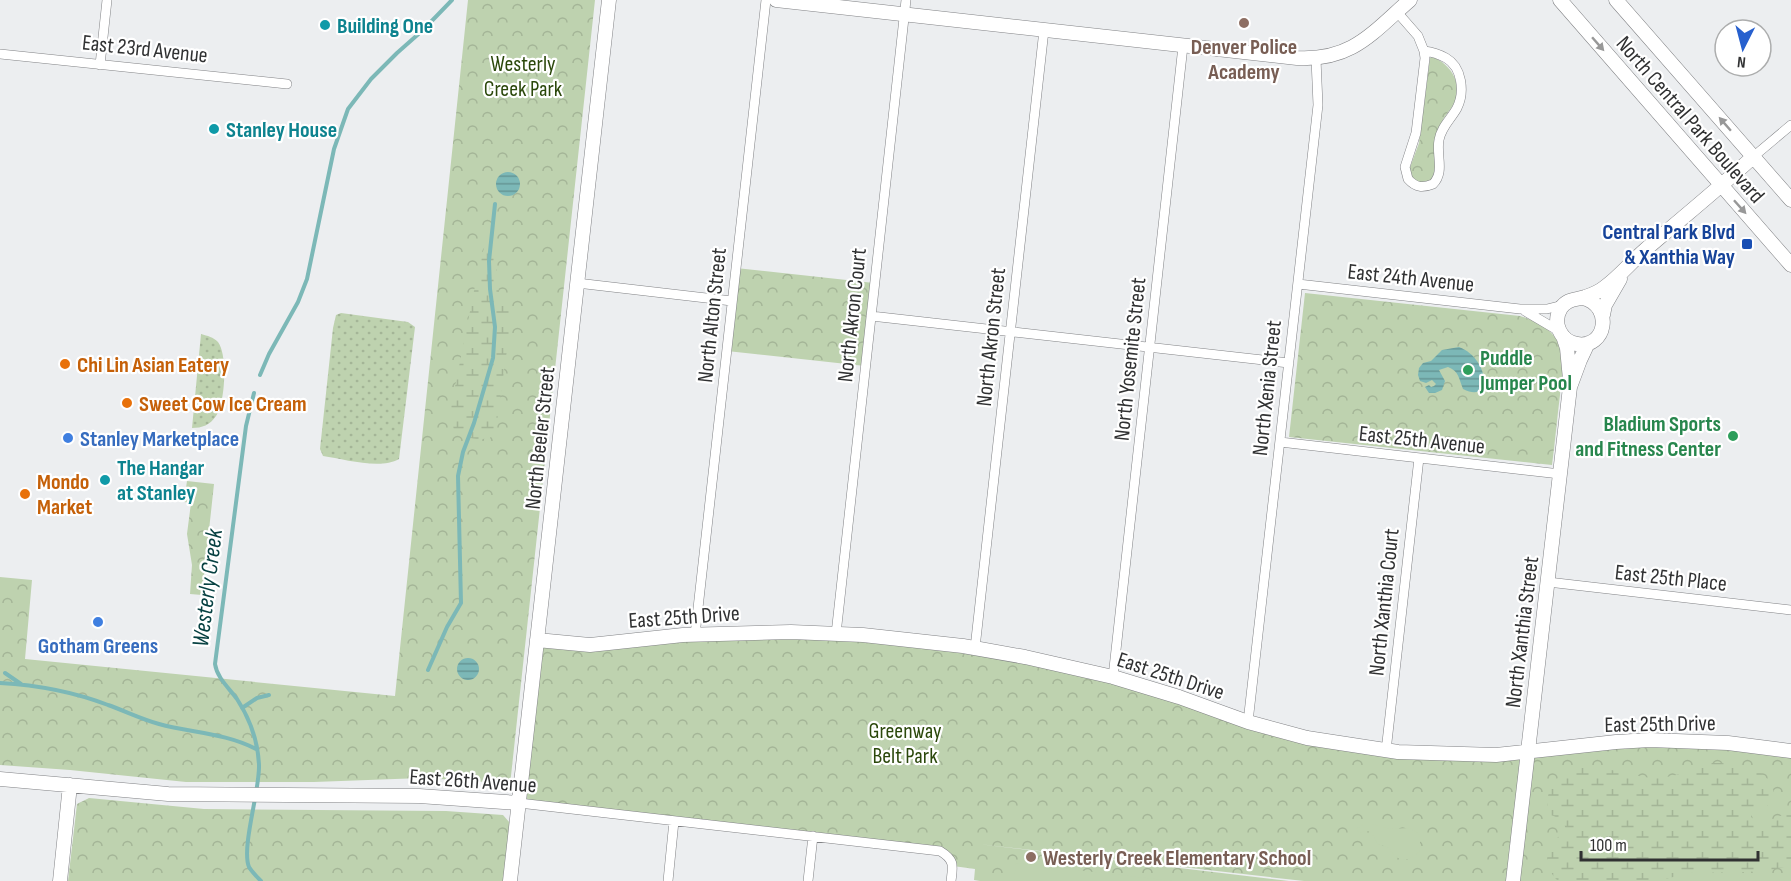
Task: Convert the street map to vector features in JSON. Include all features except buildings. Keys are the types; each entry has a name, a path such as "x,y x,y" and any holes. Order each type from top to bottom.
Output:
{"street":[{"path":"100,65 107,0"},
{"name":"North Beeler Street","path":"510,881 609,0"},
{"name":"North Alton Street","path":"695,635 766,0"},
{"path":"776,0 1316,59 1337,55 1355,47 1410,0"},
{"name":"North Akron Court","path":"836,634 906,0"},
{"name":"North Central Park Boulevard","path":"1560,0 1791,265"},
{"name":"North Central Park Boulevard","path":"1616,0 1791,200"},
{"path":"1397,12 1418,36 1424,51 1425,67 1416,133 1405,167 1408,179 1417,187 1433,184 1439,174 1439,139 1444,126 1460,102 1461,90 1459,75 1452,63 1438,54 1424,51"},
{"name":"North Akron Street","path":"975,648 1044,30"},
{"name":"North Yosemite Street","path":"1113,677 1183,46"},
{"name":"East 23rd Avenue","path":"0,54 287,84"},
{"name":"North Xenia Street","path":"1248,722 1318,105 1316,59"},
{"path":"1627,267 1605,305 1602,328 1595,339 1575,344 1561,333 1558,317 1569,300 1583,298 1605,287 1627,267 1720,185 1791,125"},
{"path":"577,283 732,301"},
{"name":"East 24th Avenue","path":"1298,284 1520,309 1546,309 1564,305"},
{"path":"1583,298 1595,303 1603,315"},
{"name":"East 24th Avenue","path":"1520,309 1561,333"},
{"path":"871,316 1289,363"},
{"name":"North Xanthia Street","path":"1513,881 1570,387 1567,348 1561,333"},
{"name":"North Xanthia Street","path":"1570,387 1588,342"},
{"name":"East 25th Avenue","path":"1280,442 1560,474"},
{"name":"North Xanthia Court","path":"1386,751 1419,458"},
{"name":"East 25th Place","path":"1548,582 1791,610"},
{"name":"East 25th Drive","path":"537,640 590,645 695,635 757,632 908,639 1025,657 1113,677 1179,697 1248,722 1307,738 1386,751 1459,755 1528,753 1650,740 1728,743 1791,751"},
{"name":"East 26th Avenue","path":"0,779 168,794 432,796 519,803 940,851 949,856 953,866 951,881"},
{"path":"60,881 70,785"},
{"path":"668,881 674,821"},
{"path":"808,881 813,836"}],"green space":[{"name":"Westerly Creek Park","path":"468,0 595,0 510,785 422,778 314,782 186,782 0,765 0,577 32,580 25,659 395,696"},
{"path":"1432,57 1450,70 1457,90 1453,105 1441,125 1432,180 1421,184 1411,177 1409,170 1419,143 1430,58"},
{"path":"492,243 495,248 498,287 500,296 510,312 511,332 496,429 490,438 476,439 454,430 450,412 482,255 485,245"},
{"path":"736,268 874,283 865,366 727,351"},
{"path":"1305,293 1520,316 1547,329 1559,343 1565,362 1552,465 1289,437"},
{"path":"341,313 408,322 415,327 399,459 391,462 372,464 323,456 320,449 333,328 336,315"},
{"path":"201,334 214,339 221,348 224,368 223,391 222,401 214,419 206,425 192,428"},
{"path":"187,481 214,484 202,595 190,594 192,565 187,534 191,503 184,502"},
{"name":"Greenway Belt Park","path":"791,632 1025,657 1248,722 1425,754 1616,742 1791,751 1791,881 1304,881 978,844 1289,881 980,881 974,880 975,869 953,866 949,856 519,803 537,640 580,645"},
{"path":"1712,763 1746,766 1760,772 1766,778 1773,788 1774,797 1767,806 1753,808 1751,817 1755,820 1774,819 1791,809 1791,866 1748,872 1689,873 1657,881 1558,881 1554,877 1549,867 1549,850 1555,840 1566,830 1563,820 1551,815 1547,802 1549,792 1560,776 1572,769 1585,767 1658,778"},
{"path":"89,798 204,809 446,811 503,815 511,824 504,881 68,881 77,804"},
{"path":"1364,824 1389,829 1409,828 1418,833 1420,837 1420,850 1408,859 1400,859 1389,848 1378,844 1369,831 1359,833 1356,829"},
{"path":"1016,863 1172,881 1014,881"}],"water":[{"path":"508,172 516,176 520,184 516,192 508,196 500,192 496,184 500,176"},
{"name":"Puddle Jumper Pool","path":"1459,347 1477,360 1482,369 1484,378 1480,391 1473,392 1463,389 1457,373 1448,367 1439,370 1445,381 1442,390 1429,393 1425,387 1436,384 1432,380 1426,383 1420,381 1419,368 1423,363 1431,361 1442,350"},
{"path":"468,658 478,665 479,669 472,679 468,680 458,673 457,669 464,659"}],"waterway":[{"name":"Westerly Creek","path":"260,375 298,302 307,279 334,149 348,109 371,79 452,0"},
{"path":"428,670 447,627 461,603 458,476 463,452 493,358 495,327 489,261 495,204"},
{"name":"Westerly Creek","path":"254,393 246,426 215,664 221,678 246,715 257,748 259,776 247,858 249,867 261,881"},
{"path":"5,673 21,684"},
{"path":"0,683 41,687 68,693 95,700 159,724 220,736 256,749"},
{"path":"242,708 257,698 269,695"}],"place":[{"name":"Denver Police Academy","path":"1244,23"},
{"name":"Building One","path":"325,25"},
{"name":"Stanley House","path":"214,129"},
{"name":"Central Park Blvd & Xanthia Way","path":"1747,244"},
{"name":"Chi Lin Asian Eatery","path":"65,364"},
{"name":"Puddle Jumper Pool","path":"1468,370"},
{"name":"Sweet Cow Ice Cream","path":"127,403"},
{"name":"Bladium Sports and Fitness Center","path":"1733,436"},
{"name":"Stanley Marketplace","path":"68,438"},
{"name":"The Hangar at Stanley","path":"105,480"},
{"name":"Mondo Market","path":"25,494"},
{"name":"Gotham Greens","path":"98,622"},
{"name":"Westerly Creek Elementary School","path":"1031,857"}]}
